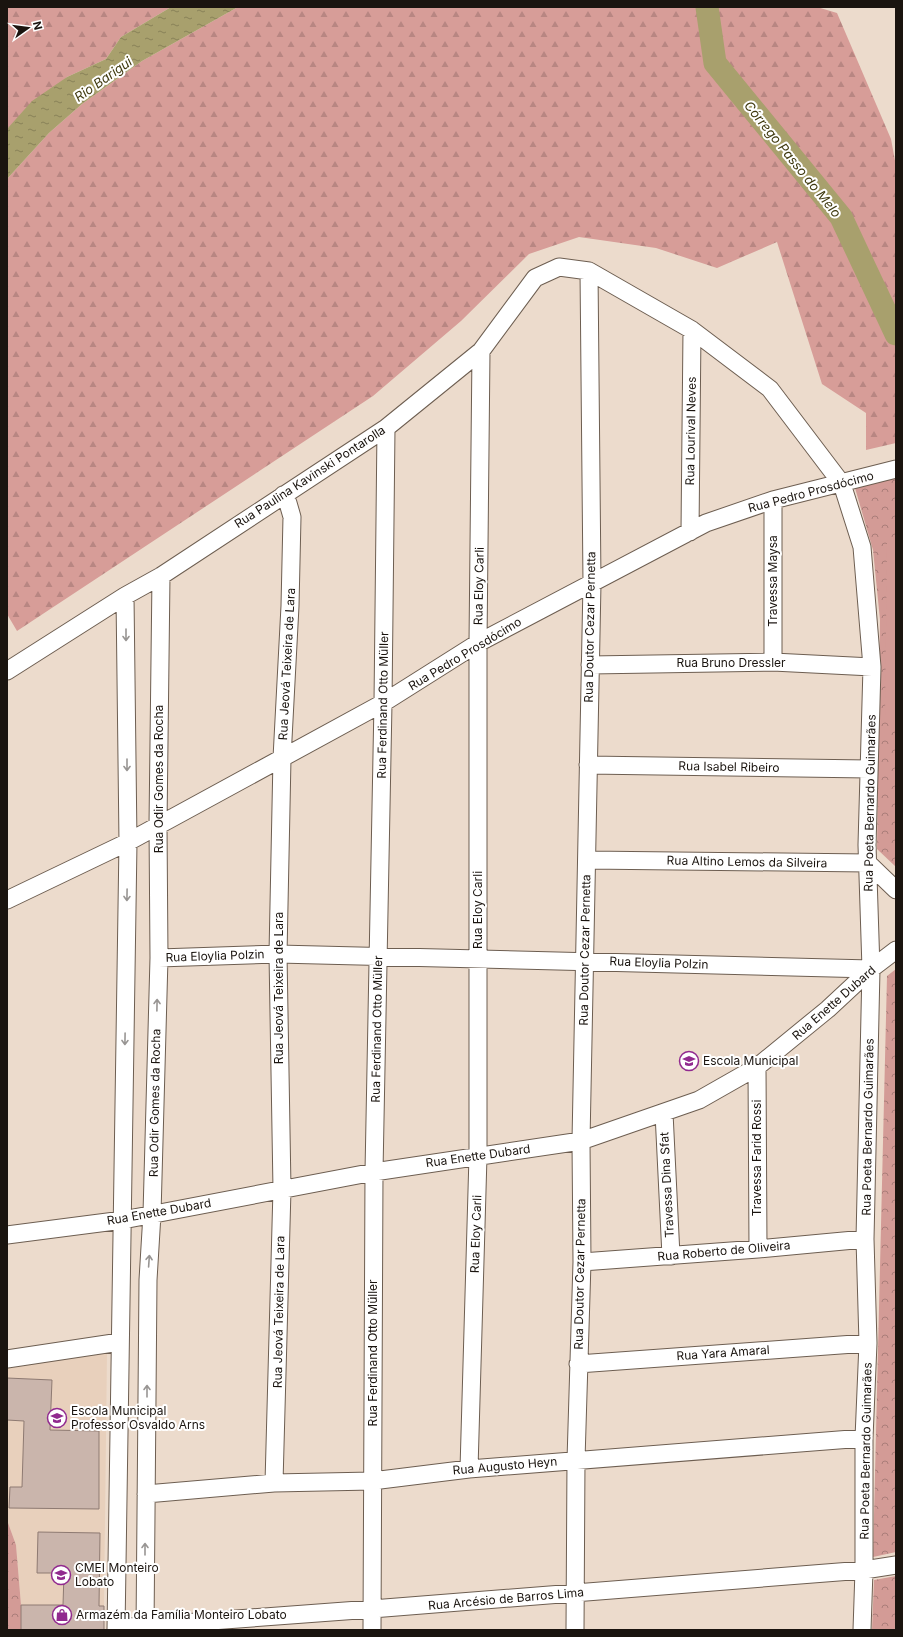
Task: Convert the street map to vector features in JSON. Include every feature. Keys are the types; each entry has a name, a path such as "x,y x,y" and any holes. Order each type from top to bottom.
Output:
{"street":[{"name":"Rua Paulina Kavinski Pontarolla","path":"7,671 125,596 161,576 386,428 482,351 535,278 559,267 589,271"},
{"name":"Rua Poeta Bernardo Guimarães","path":"589,271 692,330 770,389 842,484 862,547 872,667 868,863 871,970 865,1239 868,1343 864,1438 864,1570 862,1630"},
{"name":"Rua Doutor Cezar Pernetta","path":"575,1630 576,1460 582,1262 581,1141 592,583 589,271"},
{"name":"Rua Lourival Neves","path":"690,532 692,330"},
{"name":"Rua Eloy Carli","path":"469,1469 478,1156 478,643 482,351"},
{"name":"Rua Ferdinand Otto Müller","path":"372,1630 374,1172 383,703 386,428"},
{"name":"Rua Pedro Prosdócimo","path":"7,900 128,842 383,703 478,643 706,523 773,500 842,484 896,469"},
{"name":"Rua Jeová Teixeira de Lara","path":"274,1483 282,1190 278,954 282,758 290,606 292,517 288,503 283,495"},
{"name":"Travessa Maysa","path":"773,500 773,662"},
{"name":"Rua Odir Gomes da Rocha","path":"145,1628 148,1280 152,1214 158,958 161,576"},
{"path":"116,1629 128,842 125,596"},
{"name":"Rua Bruno Dressler","path":"590,665 773,662 872,667"},
{"name":"Rua Isabel Ribeiro","path":"588,765 869,769"},
{"name":"Rua Altino Lemos da Silveira","path":"587,860 868,863"},
{"path":"868,863 896,890"},
{"name":"Rua Enette Dubard","path":"7,1235 123,1220 374,1172 581,1141 699,1100 757,1067 822,1014 871,970 896,950"},
{"name":"Rua Eloylia Polzin","path":"158,958 278,954 585,961 871,970"},
{"name":"Travessa Farid Rossi","path":"757,1067 758,1249"},
{"name":"Travessa Dina Sfat","path":"664,1113 671,1256"},
{"name":"Rua Roberto de Oliveira","path":"582,1262 758,1249 865,1239"},
{"path":"7,1359 120,1342"},
{"name":"Rua Yara Amaral","path":"578,1364 868,1343"},
{"name":"Rua Augusto Heyn","path":"146,1494 274,1483 372,1481 469,1469 864,1438"},
{"name":"Rua Arcésio de Barros Lima","path":"116,1629 145,1628 864,1570 896,1565"}],"shaded area":[{"name":"Escola Municipal Professor Osvaldo Arns","path":"107,1351 104,1606 21,1605 16,1545 7,1520 7,1366"}],"green space":[{"path":"7,7 171,7 121,37 106,59 67,77 7,129"},
{"path":"238,7 817,7 837,13 891,139 896,166 896,443 866,450 866,413 822,384 777,242 717,268 656,248 579,237 529,254 461,321 373,396 17,631 7,614 7,179 49,133 82,104 142,61"},
{"path":"896,478 896,867 877,849 880,620 873,550 855,488"},
{"path":"887,539 896,539 896,717 885,717"},
{"path":"896,969 896,1552 873,1557 887,976"},
{"path":"7,1520 16,1545 21,1605 21,1630 7,1630"},
{"path":"896,1576 896,1630 872,1630 874,1580"}],"water":[{"name":"Rio Barigui","path":"171,7 238,7 142,61 82,104 49,133 7,179 7,129 32,101 67,77 106,59 121,37"}],"building":[{"path":"7,1378 52,1380 50,1430 99,1431 99,1509 9,1508 10,1487 22,1487 24,1421 7,1420"},
{"path":"38,1532 100,1533 99,1606 104,1606 104,1630 21,1630 21,1605 63,1605 64,1573 37,1573"}],"waterway":[{"name":"Córrego Passo do Melo","path":"707,7 715,63 841,217 896,334"}],"place":[{"name":"Escola Municipal","path":"689,1061"},
{"name":"Escola Municipal Professor Osvaldo Arns","path":"57,1418"},
{"name":"CMEI Monteiro Lobato","path":"61,1575"},
{"name":"Armazém da Família Monteiro Lobato","path":"62,1615"}]}
